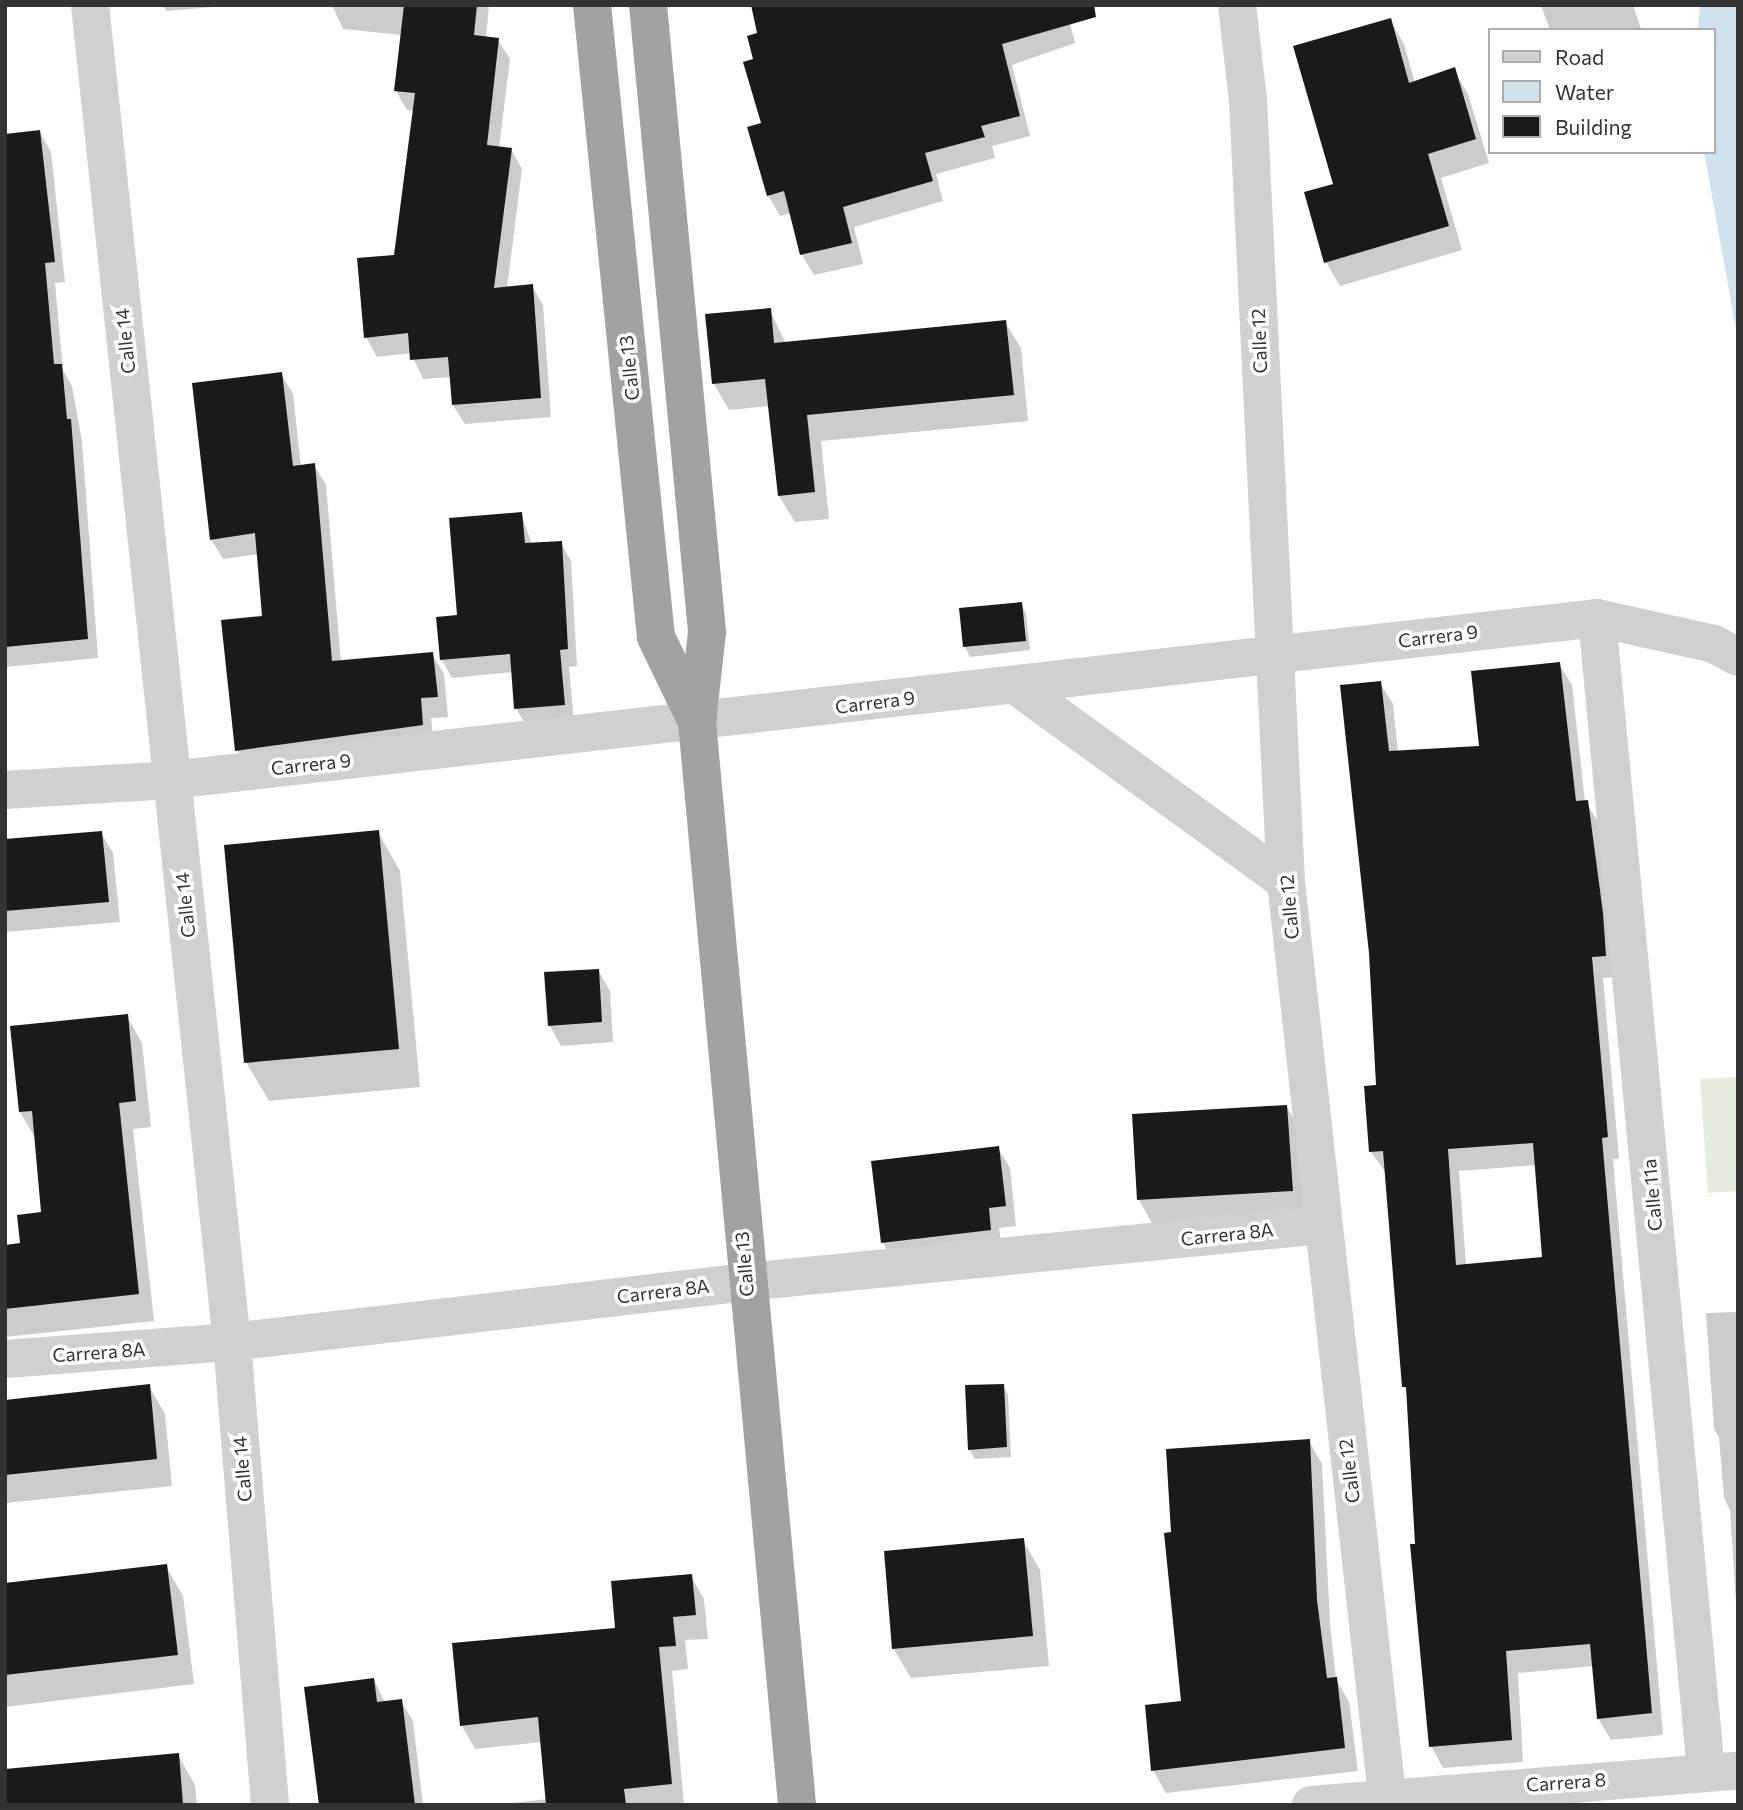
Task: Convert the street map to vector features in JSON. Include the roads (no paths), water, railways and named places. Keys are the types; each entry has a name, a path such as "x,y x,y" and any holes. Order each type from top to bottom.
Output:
{"highway":[{"name":"Calle 13","path":"592,5 656,637 697,722"},
{"name":"Calle 13","path":"648,5 707,632 697,722 746,1282 797,1805"}],"street":[{"name":"Calle 14","path":"90,5 232,1342 270,1805"},
{"name":"Calle 12","path":"1237,5 1248,100 1272,655 1286,882 1321,1225 1387,1801"},
{"name":"Carrera 9","path":"5,790 171,780 1597,618 1714,644 1738,657"},
{"name":"Calle 11a","path":"1597,618 1722,1771"},
{"path":"1016,685 1286,882"},
{"name":"Carrera 8A","path":"5,1359 232,1342 746,1282 1321,1225"},
{"name":"Carrera 8","path":"1311,1805 1387,1801 1722,1771"}],"water":[{"path":"1700,5 1738,5 1738,340 1704,154 1715,154 1715,28 1698,28"}]}
